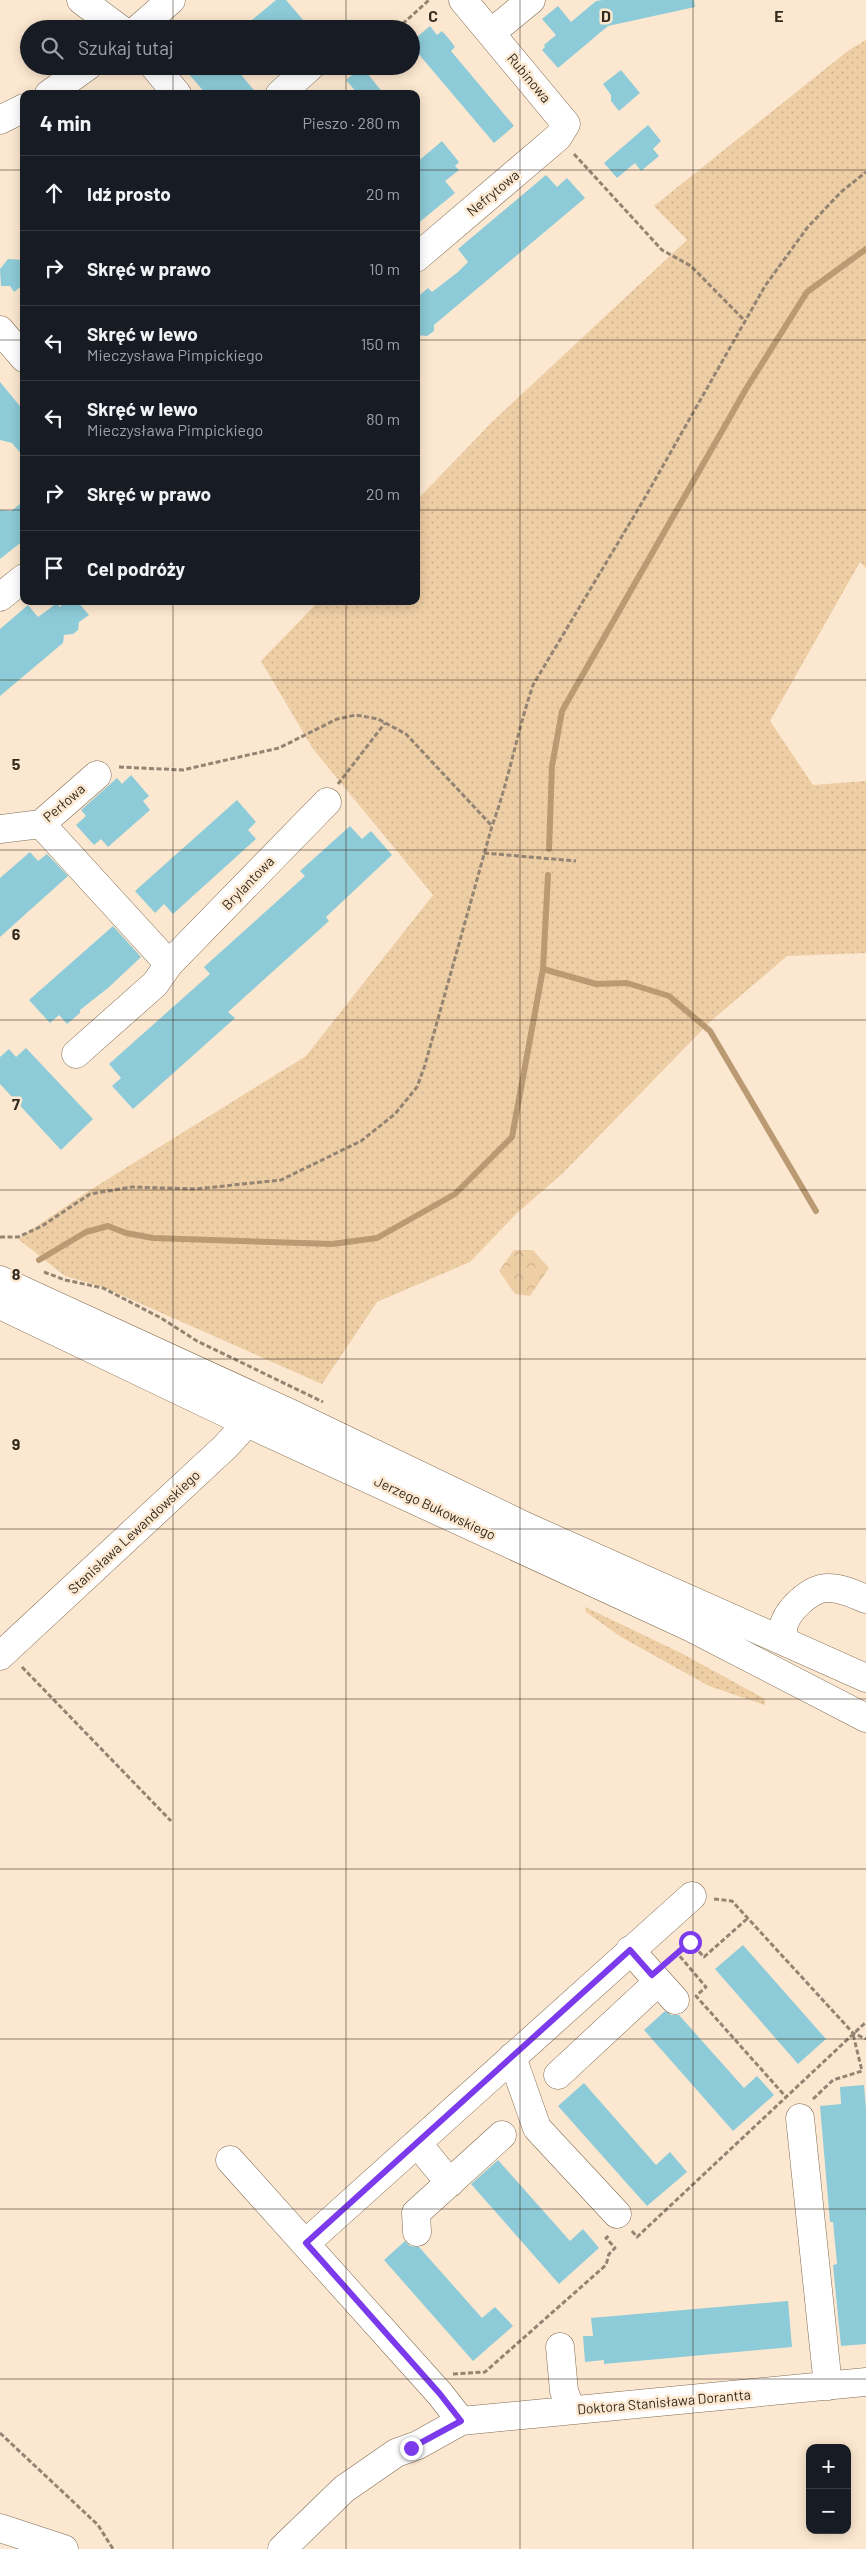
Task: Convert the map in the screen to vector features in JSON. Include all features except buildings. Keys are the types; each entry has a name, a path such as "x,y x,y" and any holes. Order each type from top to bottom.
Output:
{"street":[{"path":"81,0 108,20"},
{"path":"148,20 171,0"},
{"name":"Rubinowa","path":"463,0 491,33 562,131"},
{"path":"491,33 531,0"},
{"path":"55,90 75,75"},
{"path":"161,75 174,90"},
{"path":"284,90 301,75"},
{"path":"0,120 20,110"},
{"name":"Nefrytowa","path":"420,255 562,131"},
{"path":"0,597 20,581"},
{"name":"Perłowa","path":"0,829 41,824 97,775"},
{"name":"Brylantowa","path":"76,1054 155,984 169,964 327,802"},
{"path":"41,824 169,964"},
{"name":"Jerzego Bukowskiego","path":"0,1280 253,1411 690,1627 866,1718"},
{"name":"Jerzego Bukowskiego","path":"0,1305 527,1527 866,1678"},
{"name":"Stanisława Lewandowskiego","path":"3,1653 218,1453 253,1411"},
{"path":"788,1643 783,1634 783,1627 799,1603 814,1591 826,1588 843,1589 866,1599"},
{"path":"306,2243 692,1896"},
{"path":"558,2075 662,1986 630,1950"},
{"path":"512,2057 537,2128 614,2224"},
{"path":"793,2107 828,2386"},
{"path":"416,2232 416,2213 502,2135"},
{"path":"417,2143 450,2183"},
{"path":"229,2161 306,2243 440,2394 461,2421 418,2445 396,2453 344,2489 282,2549"},
{"path":"560,2347 564,2391 571,2410"},
{"name":"Doktora Stanisława Dorantta","path":"461,2421 866,2382"},
{"path":"0,2528 64,2549"}],"path":[{"path":"407,20 429,0"},
{"path":"562,131 662,250 691,266 745,321"},
{"path":"0,1237 18,1237 42,1226 90,1194 132,1187 195,1189 281,1180 361,1141 396,1114 417,1087 492,826 506,789 523,716 533,685 643,502 765,286 808,228 841,192 866,172"},
{"path":"97,775 110,767 183,770 279,748 337,720 356,715 378,719 406,734 492,826"},
{"path":"327,802 361,751 385,723"},
{"path":"484,853 576,861"},
{"path":"3,1653 171,1820"},
{"path":"692,1896 732,1901 853,2034 866,2039"},
{"path":"662,1986 677,1953 690,1942 704,1957 748,1918"},
{"path":"677,1953 706,1987 696,1996 793,2107"},
{"path":"637,2237 793,2107 853,2034 866,2022"},
{"path":"793,2107 814,2097 833,2080 862,2071 853,2034"},
{"path":"444,2374 485,2372 606,2265 609,2254 615,2248 606,2238 614,2224"},
{"path":"0,2433 98,2525 113,2549"}],"green space":[{"path":"866,40 866,568 860,562 770,721 813,785 866,781 866,953 787,956 711,1021 562,1174 517,1213 470,1262 377,1302 322,1384 103,1287 65,1276 18,1239 87,1192 306,1056 433,895 313,749 261,661 315,605 420,605 420,497 493,421 687,240 654,206 849,50"},
{"path":"514,1250 533,1250 549,1268 530,1296 515,1294 499,1271"},
{"path":"585,1607 681,1653 765,1699 765,1705 709,1686 621,1637 586,1612"}],"waterway":[{"path":"549,849 552,766 562,711 746,389 807,292 866,249"},
{"path":"39,1260 86,1232 108,1226 126,1233 153,1238 332,1244 377,1238 455,1194 512,1137 543,969 548,875"},
{"path":"543,969 596,984 627,983 669,996 710,1031 816,1211"}],"route":[{"path":"411,2448 461,2421 440,2394 306,2243 630,1950 652,1975 690,1942"}]}
